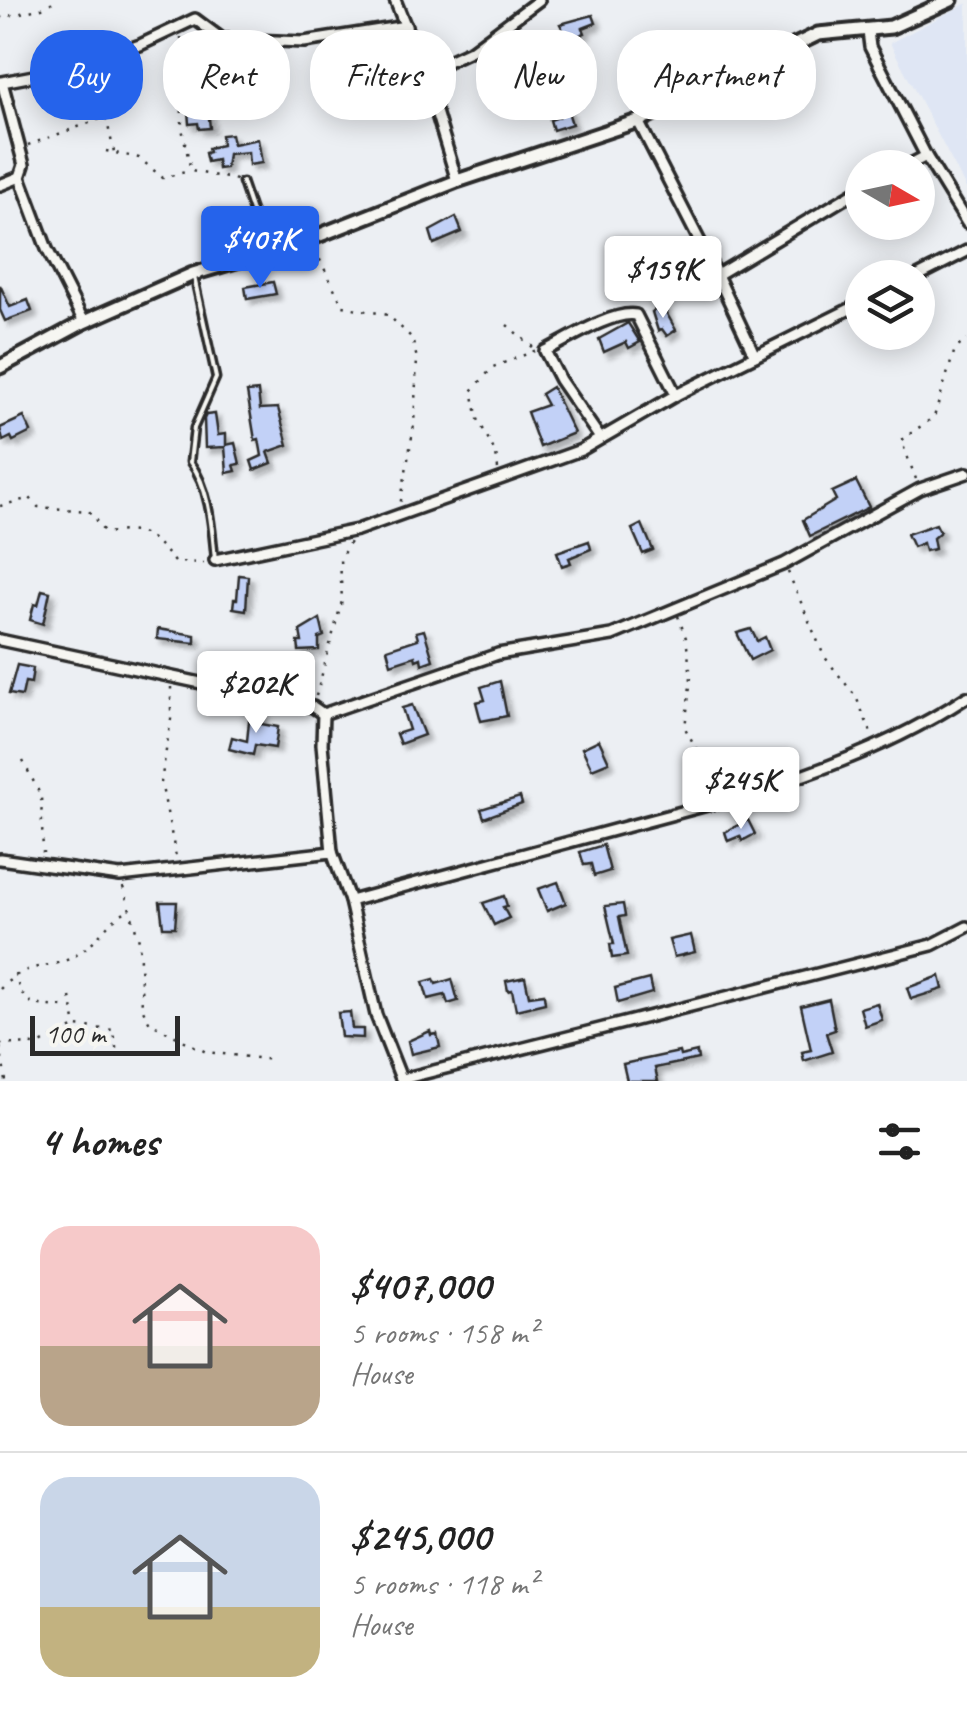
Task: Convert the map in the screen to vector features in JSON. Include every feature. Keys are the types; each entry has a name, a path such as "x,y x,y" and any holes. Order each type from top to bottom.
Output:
{"street":[{"path":"395,0 408,30"},
{"path":"456,57 472,50 539,0"},
{"path":"0,367 84,322 193,274 310,239 456,182 638,121 818,34 868,31 911,20 951,0"},
{"path":"84,322 47,249 20,176 24,166 2,82 70,69 140,45 195,19 222,39 304,42 406,26"},
{"path":"868,31 870,47 923,150"},
{"path":"438,120 456,182"},
{"path":"638,121 755,356"},
{"path":"935,171 967,224"},
{"path":"0,185 20,176"},
{"path":"717,275 845,198"},
{"path":"935,267 967,251"},
{"path":"214,560 356,530 580,450 676,395 845,311"},
{"path":"600,438 541,351 608,320 629,313 636,315 676,395"},
{"path":"323,714 498,654 612,635 784,564 920,490 967,473"},
{"path":"0,640 312,707 323,714"},
{"path":"350,900 725,801 876,748 921,727 967,697"},
{"path":"323,714 332,852 350,900 376,1016 402,1080 932,946 967,927"},
{"path":"0,859 120,876 332,852"}],"lane":[{"path":"242,182 265,250"},
{"path":"193,274 216,378 194,428 190,462 212,520 214,560"}],"path":[{"path":"0,18 46,7 55,0"},
{"path":"179,25 182,128 191,171"},
{"path":"20,149 106,118 114,152"},
{"path":"106,151 139,158 163,178 191,171 242,182"},
{"path":"310,239 343,306 388,315 412,338 418,359 414,425 398,514"},
{"path":"507,325 541,351"},
{"path":"920,490 901,440 934,416 955,349 967,340"},
{"path":"499,480 496,454 478,418 472,391 493,367 541,351"},
{"path":"0,506 30,498 38,508 89,511 105,533 132,530 153,537 174,562 214,560"},
{"path":"312,707 342,601 340,559 356,530"},
{"path":"784,564 824,656 856,697 876,748"},
{"path":"676,610 686,638 691,677 685,728 725,801"},
{"path":"171,676 172,719 160,782 178,872"},
{"path":"23,761 41,796 42,865"},
{"path":"120,876 140,940 142,1008 150,1023 206,1052 273,1060"},
{"path":"0,989 14,974 38,964 56,966 83,951 116,916 130,910"},
{"path":"14,974 19,994 32,1006 72,1008"},
{"path":"70,998 76,1026"},
{"path":"6,1081 0,1044 38,1045 76,1026 114,1030 116,1056"}],"shaded area":[{"path":"967,3 967,190 890,43"}],"building":[{"path":"593,15 596,23 584,30 563,30 560,24"},
{"path":"189,120 209,120 210,128 199,129 198,123 189,124"},
{"path":"550,120 571,120 572,124 553,130"},
{"path":"231,134 233,144 258,139 262,163 249,165 248,152 228,154 226,168 218,169 217,160 207,162 208,148 222,145 221,135"},
{"path":"456,217 462,232 434,244 430,231"},
{"path":"273,282 276,294 247,299 245,287"},
{"path":"0,285 10,307 28,300 32,311 5,321 0,310"},
{"path":"662,305 676,330 667,336 662,329 658,331 652,312"},
{"path":"628,323 640,342 629,348 626,342 604,352 599,339"},
{"path":"552,387 574,433 540,447 527,412 547,405 541,394"},
{"path":"258,391 260,409 278,408 288,445 268,452 272,463 254,470 251,461 262,456 259,439 255,440 247,392"},
{"path":"215,414 218,435 226,434 226,445 235,443 240,464 234,465 236,471 227,473 225,447 205,448 204,419"},
{"path":"24,417 31,432 13,441 11,437 3,441 0,428"},
{"path":"856,481 869,507 810,536 803,520 836,500 832,492"},
{"path":"642,524 653,550 643,554 632,529"},
{"path":"936,524 940,532 933,538 935,549 925,551 923,543 913,547 907,534"},
{"path":"589,541 591,549 569,558 571,563 562,566 557,552"},
{"path":"239,575 248,576 246,610 233,608"},
{"path":"42,590 50,592 43,624 30,620"},
{"path":"320,619 324,636 319,638 319,650 299,651 300,631"},
{"path":"158,629 195,635 195,643 157,639"},
{"path":"751,629 757,641 765,637 770,650 750,660 737,633"},
{"path":"424,630 433,660 422,664 421,658 416,660 415,656 391,664 387,649 418,639 416,632"},
{"path":"17,665 33,668 31,683 25,682 22,696 9,694"},
{"path":"500,681 507,716 481,721 476,702 485,700 481,687"},
{"path":"412,705 424,735 400,744 396,734 409,730 402,708"},
{"path":"250,712 262,713 261,724 278,727 275,748 255,745 253,755 229,749 232,737 247,741"},
{"path":"599,740 609,762 592,769 582,748"},
{"path":"520,797 522,804 484,818 481,809"},
{"path":"748,820 755,834 742,841 740,836 728,841 725,832"},
{"path":"603,845 610,871 594,876 591,864 584,865 580,852"},
{"path":"558,882 566,903 547,911 538,889"},
{"path":"504,896 507,906 503,907 509,918 494,925 483,903"},
{"path":"160,902 177,902 175,927 163,927"},
{"path":"623,904 625,916 619,917 627,956 612,958 610,944 614,944 605,906"},
{"path":"691,935 695,952 674,957 669,940"},
{"path":"940,976 943,989 911,999 907,988"},
{"path":"525,977 529,996 544,994 545,1003 516,1010 506,981"},
{"path":"434,979 436,984 452,979 458,1001 448,1004 445,995 428,999 423,982"},
{"path":"649,979 652,993 618,1003 615,988"},
{"path":"829,999 835,1030 826,1033 832,1052 804,1061 802,1052 811,1050 801,1006"},
{"path":"877,1003 882,1020 865,1026 860,1008"},
{"path":"350,1012 352,1029 363,1029 363,1038 341,1037 338,1013"},
{"path":"430,1031 431,1035 437,1034 440,1047 411,1054 408,1041"},
{"path":"679,1052 680,1056 697,1052 698,1059 655,1068 658,1081 627,1081 623,1064"}]}
